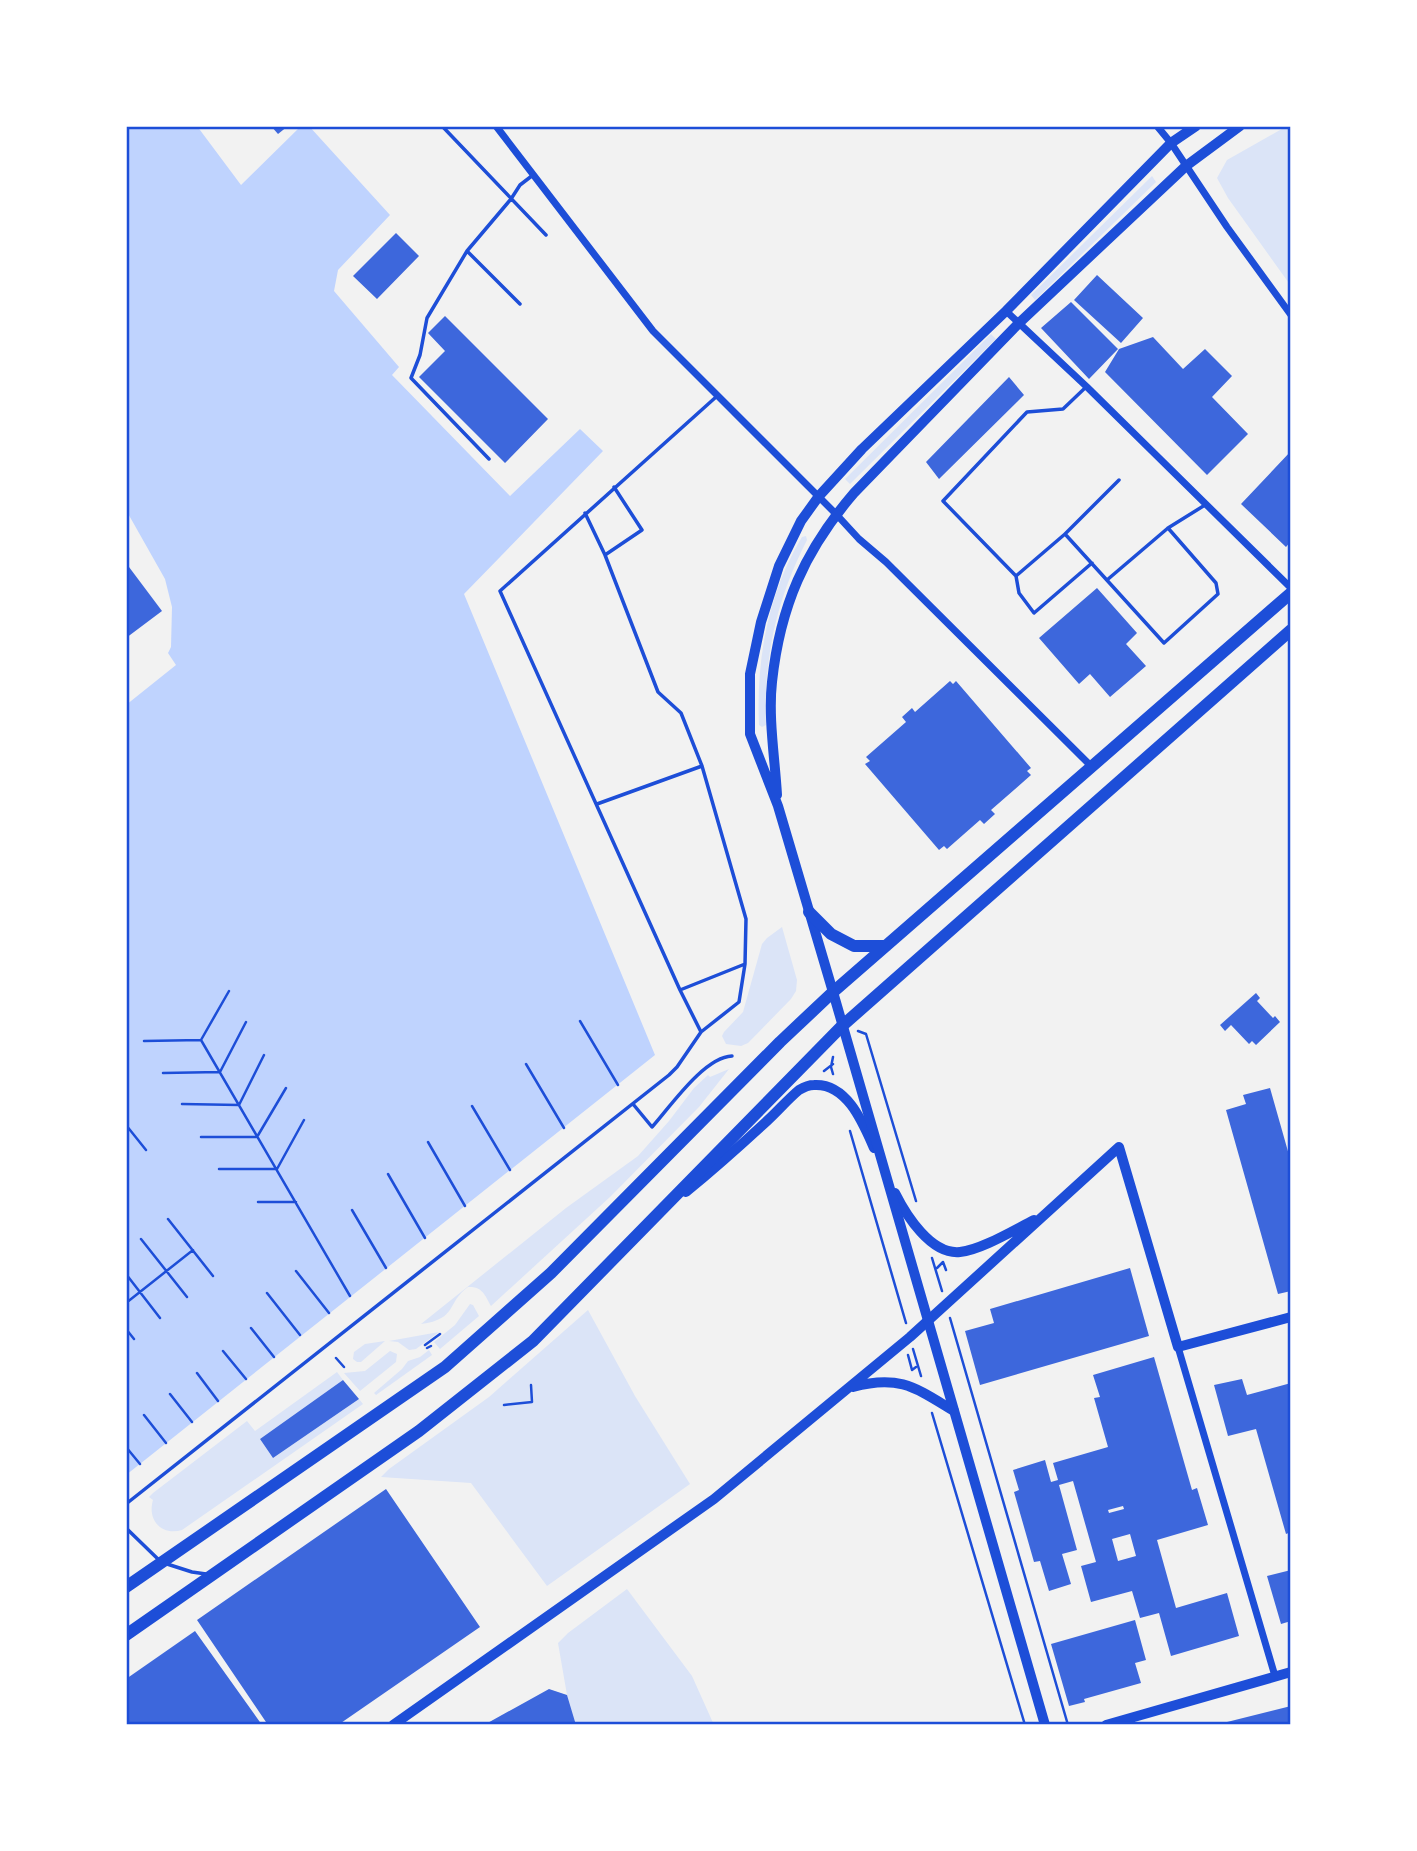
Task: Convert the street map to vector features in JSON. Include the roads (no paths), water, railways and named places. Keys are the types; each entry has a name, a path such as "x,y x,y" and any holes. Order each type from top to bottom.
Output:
{"main road":[{"path":"126,1587 445,1367 551,1273 832,992 1291,591"},
{"path":"126,1635 419,1432 533,1341 842,1026 1291,630"},
{"path":"809,912 831,934 854,946 886,946"},
{"path":"832,992 1045,1725"}],"street":[{"path":"496,126 642,318 859,539 895,571 1091,766"},
{"path":"1157,126 1291,315"},
{"path":"832,992 778,806 750,734 750,674 761,622 779,566 801,521 819,496 862,449 1006,311 1171,143 1196,126"},
{"path":"778,806 772,684 780,633 802,567 836,514 1019,323 1186,166 1240,126"},
{"path":"1006,311 1087,387 1291,591"},
{"path":"648,1224 800,1090 816,1084 827,1087 850,1103 863,1121 902,1207 927,1238 945,1250 961,1252 977,1247 1044,1216"},
{"path":"395,1725 713,1499 910,1337 1119,1147 1275,1676"},
{"path":"1178,1347 1291,1317"},
{"path":"849,1388 888,1381 912,1386 954,1410"},
{"path":"1105,1725 1291,1672"}],"lane":[{"path":"442,126 546,235"},
{"path":"489,459 411,378 420,355 427,318 467,251 520,185 533,175"},
{"path":"467,251 520,304"},
{"path":"1087,387 1063,409 1027,412 943,501 1016,576 1019,593 1034,613 1091,563"},
{"path":"701,1032 500,591 717,396"},
{"path":"1016,576 1065,534 1119,480"},
{"path":"605,555 642,530 614,487"},
{"path":"1107,580 1168,528 1206,505"},
{"path":"126,1504 633,1104 674,1070 701,1032 739,1002 745,964 746,919 702,766 681,713 658,691 605,555 585,513"},
{"path":"1065,534 1164,643 1218,594 1216,583 1168,528"},
{"path":"597,804 702,766"},
{"path":"680,990 745,964"},
{"path":"633,1104 652,1127 710,1065 723,1057 732,1056"},
{"path":"126,1528 161,1562 212,1575"}],"water":[{"path":"126,126 197,126 241,185 301,126 309,126 390,215 338,270 334,291 399,367 392,375 510,496 580,429 603,451 464,594 655,1055 126,1475 126,705 176,665 168,653 171,647 172,607 165,579 126,510"}]}
